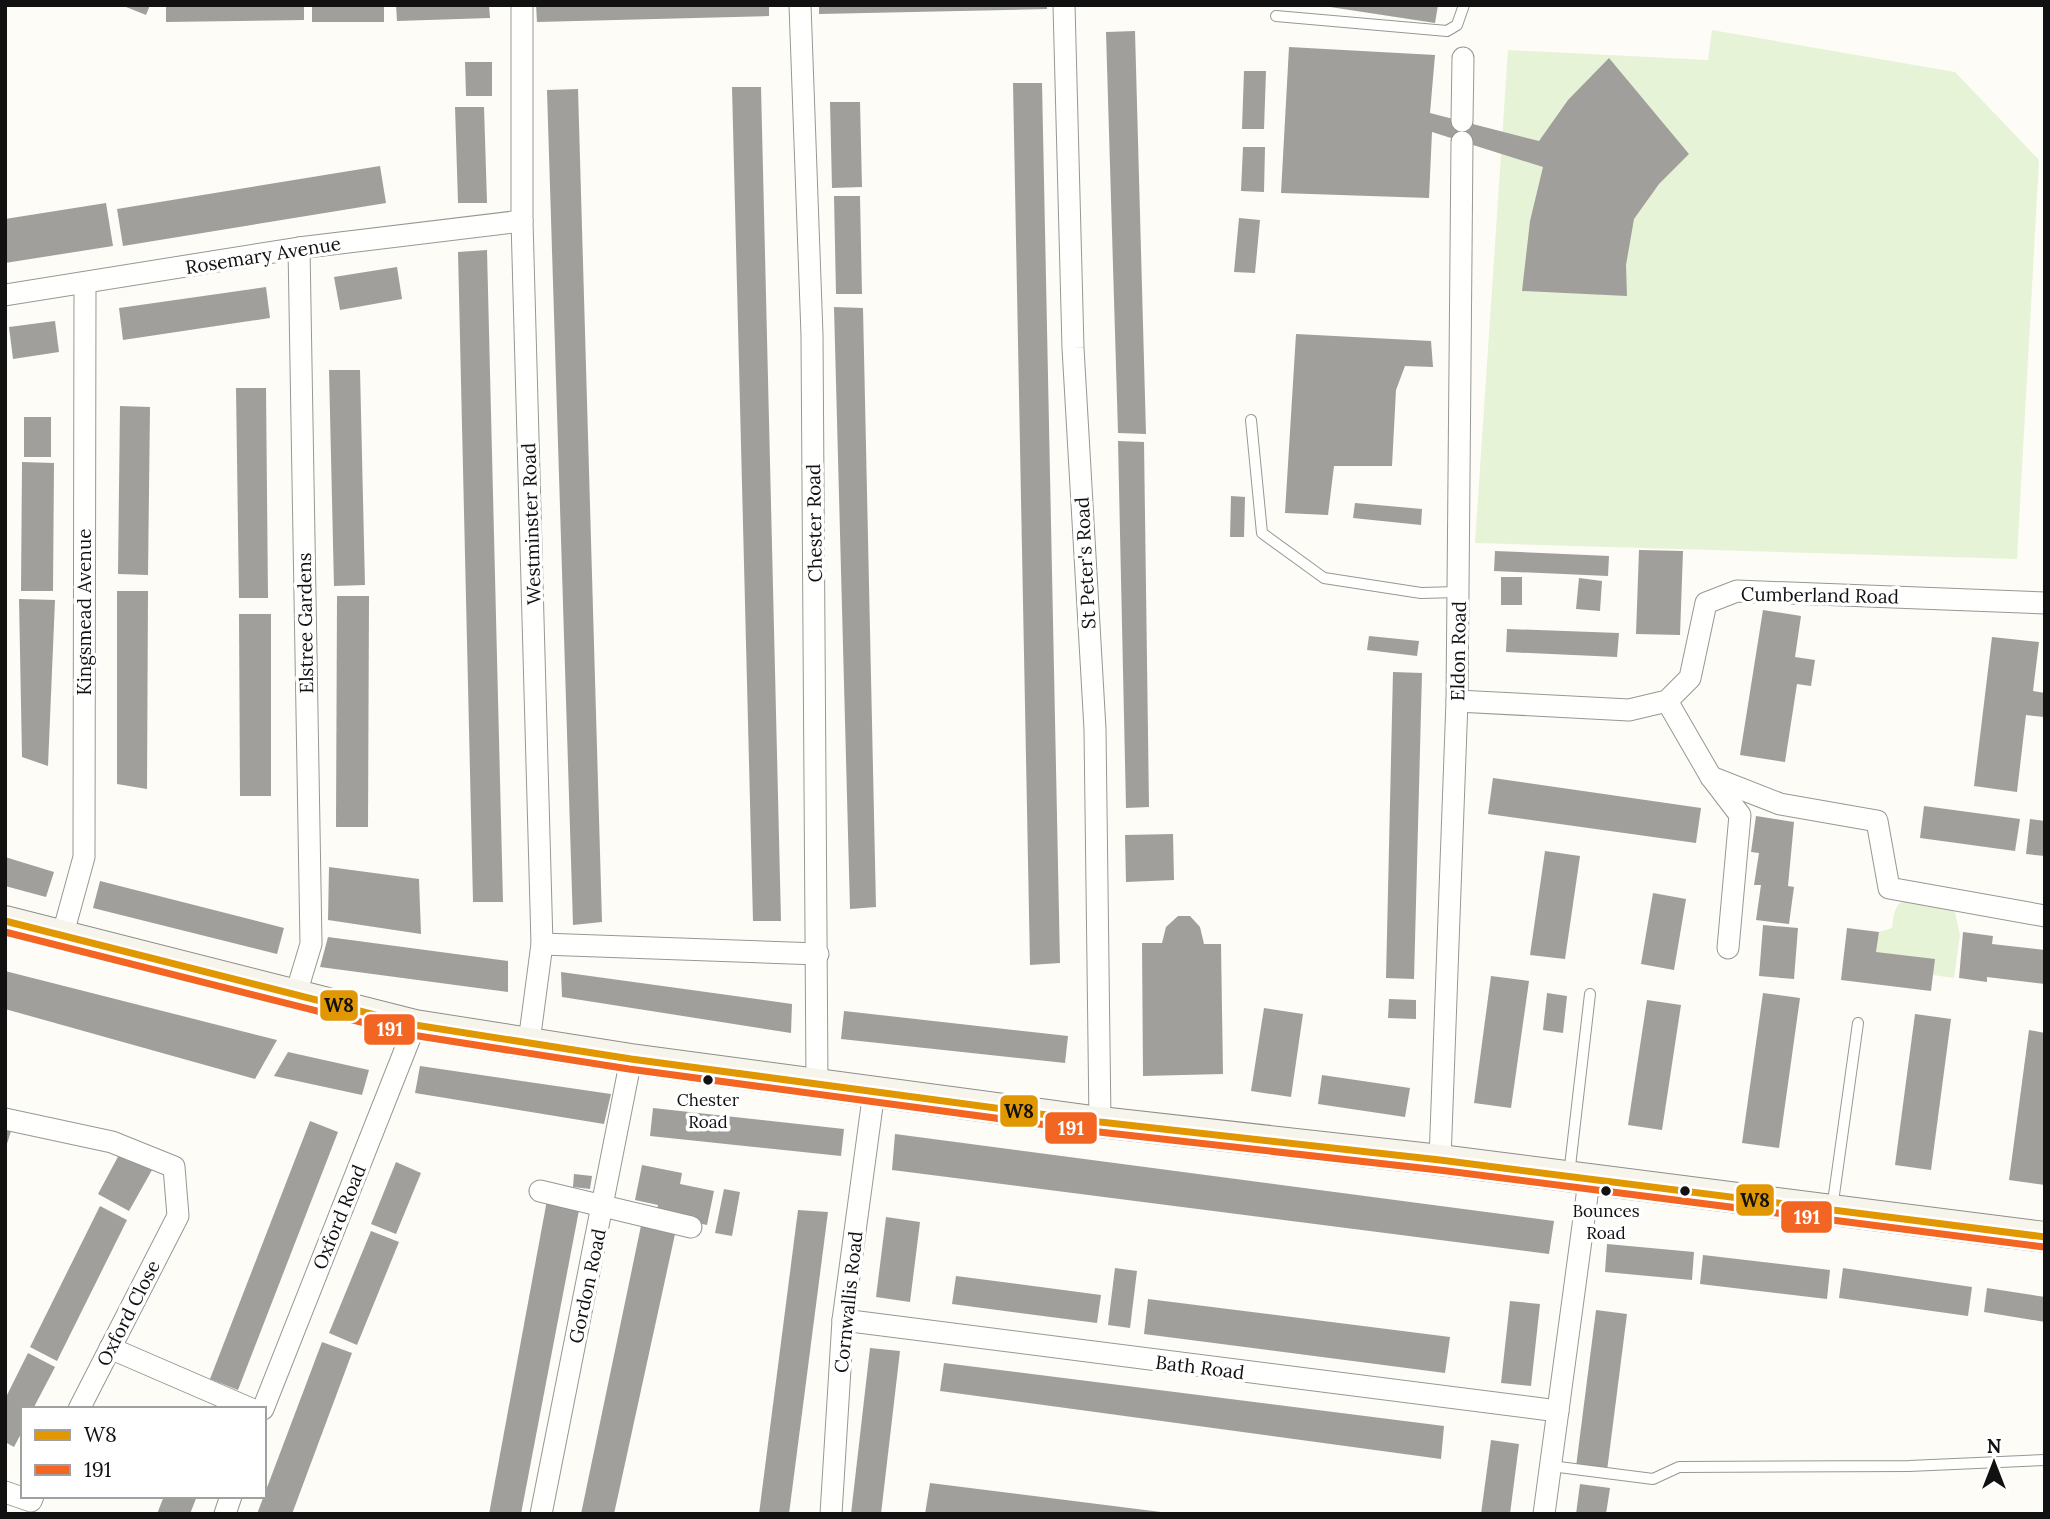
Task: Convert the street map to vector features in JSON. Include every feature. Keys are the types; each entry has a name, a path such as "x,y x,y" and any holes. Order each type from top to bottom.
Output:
{"street":[{"name":"Westminster Road","path":"522,5 522,221 542,944 529,1042"},
{"name":"Chester Road","path":"800,5 812,334 817,1082"},
{"name":"St Peter's Road","path":"1064,5 1073,348 1095,729 1100,1122"},
{"name":"Eldon Road","path":"1440,1160 1457,701 1463,58"},
{"name":"Rosemary Avenue","path":"5,295 299,248 522,221"},
{"name":"Elstree Gardens","path":"295,997 311,944 299,248"},
{"name":"Kingsmead Avenue","path":"62,937 84,857 85,284"},
{"name":"Cumberland Road","path":"1667,701 1690,678 1706,603 1737,591 2045,603"},
{"path":"1457,701 1629,709 1667,701 1711,777 1740,815 1728,948"},
{"path":"1711,777 1780,804 1877,821 1889,888 2045,916"},
{"path":"5,921 295,997 415,1024 631,1059 1100,1122 1440,1160 1579,1180 2045,1237"},
{"path":"542,944 818,954"},
{"name":"Oxford Road","path":"264,1407 415,1024"},
{"name":"Gordon Road","path":"541,1514 631,1059"},
{"name":"Cornwallis Road","path":"831,1514 843,1320 874,1091"},
{"name":"Oxford Close","path":"5,1119 112,1142 174,1167 178,1216 80,1407"},
{"path":"1544,1514 1558,1411 1579,1180"},
{"path":"540,1191 604,1204 691,1227"},
{"name":"Bath Road","path":"843,1320 1558,1411"},
{"path":"110,1348 246,1407"}],"lane":[{"path":"1276,16 1447,31 1457,25 1464,5"},
{"path":"1251,420 1262,533 1324,578 1422,593 1458,592"},
{"path":"1579,1180 1590,994"},
{"path":"1831,1212 1858,1023"},
{"path":"1551,1465 1653,1479 1679,1467 1909,1466 2045,1460"}],"green space":[{"path":"1712,30 1955,72 2039,160 2017,559 1475,543 1508,50 1708,60"},
{"path":"1909,898 1953,904 1960,935 1954,978 1933,975 1876,952 1879,932 1892,928 1898,906"}],"building":[{"path":"121,5 150,5 146,15"},
{"path":"166,5 304,5 304,20 166,22"},
{"path":"312,5 384,5 384,22 312,22"},
{"path":"396,5 489,5 490,18 397,21"},
{"path":"536,5 769,5 769,16 537,22"},
{"path":"819,5 1047,5 1047,9 819,14"},
{"path":"1317,5 1438,5 1435,23"},
{"path":"1135,31 1146,434 1118,433 1106,32"},
{"path":"1289,47 1435,55 1430,113 1539,141 1568,100 1609,58 1689,154 1659,184 1634,219 1626,265 1627,296 1522,291 1530,221 1543,167 1432,132 1429,198 1281,193"},
{"path":"465,62 492,62 492,96 466,96"},
{"path":"1244,71 1266,71 1264,129 1242,129"},
{"path":"1013,83 1042,83 1060,963 1030,965"},
{"path":"732,87 761,87 781,921 753,921"},
{"path":"578,89 602,922 573,925 547,90"},
{"path":"830,102 860,102 862,187 832,188"},
{"path":"455,107 484,107 487,203 458,203"},
{"path":"1243,147 1265,147 1264,192 1241,191"},
{"path":"380,166 386,203 123,246 117,209"},
{"path":"834,196 860,196 862,294 836,294"},
{"path":"106,203 113,246 5,263 5,219"},
{"path":"1239,218 1260,220 1255,273 1234,272"},
{"path":"487,250 503,902 473,902 458,252"},
{"path":"397,267 402,299 340,310 334,277"},
{"path":"266,287 270,318 123,340 119,308"},
{"path":"834,307 863,308 876,907 850,909"},
{"path":"55,321 59,352 13,359 9,327"},
{"path":"1296,334 1431,341 1433,367 1405,366 1396,390 1392,466 1334,466 1328,515 1285,513"},
{"path":"329,370 360,370 365,585 334,586"},
{"path":"236,388 266,388 268,598 239,598"},
{"path":"120,406 150,407 148,575 118,574"},
{"path":"24,417 51,417 51,457 24,457"},
{"path":"1118,441 1144,442 1149,807 1126,808"},
{"path":"22,462 54,463 53,591 21,591"},
{"path":"1231,496 1245,497 1244,537 1230,537"},
{"path":"1355,503 1422,509 1421,525 1353,518"},
{"path":"1639,550 1683,551 1680,635 1636,634"},
{"path":"1495,551 1609,556 1608,576 1494,571"},
{"path":"1501,577 1522,577 1522,605 1501,605"},
{"path":"1579,578 1602,581 1600,611 1576,609"},
{"path":"117,591 148,591 147,789 117,784"},
{"path":"337,596 369,596 368,827 336,827"},
{"path":"19,599 55,600 48,766 22,757"},
{"path":"1763,610 1801,616 1795,657 1815,660 1811,686 1797,684 1785,762 1740,755"},
{"path":"239,614 271,614 271,796 240,796"},
{"path":"1507,629 1619,633 1617,657 1506,652"},
{"path":"1369,636 1419,641 1417,656 1367,650"},
{"path":"1992,637 2039,642 2033,691 2045,693 2044,717 2026,715 2017,792 1974,786"},
{"path":"1393,672 1422,673 1414,979 1386,978"},
{"path":"1493,778 1701,808 1696,843 1488,814"},
{"path":"1924,806 2020,819 2015,851 1920,838"},
{"path":"1756,816 1794,822 1788,886 1794,887 1789,924 1756,920 1761,885 1754,885 1759,853 1751,852"},
{"path":"2030,819 2045,821 2045,856 2026,854"},
{"path":"1173,834 1174,880 1126,882 1125,835"},
{"path":"1545,851 1580,856 1565,959 1530,955"},
{"path":"5,857 54,872 46,897 5,886"},
{"path":"329,867 419,879 421,934 328,920"},
{"path":"100,881 284,928 277,954 93,908"},
{"path":"1653,893 1686,899 1674,970 1641,964"},
{"path":"1178,916 1190,916 1200,927 1204,944 1221,944 1223,1074 1143,1076 1142,943 1162,943 1166,927"},
{"path":"1763,925 1798,928 1794,979 1759,976"},
{"path":"1847,928 1879,932 1876,952 1935,959 1931,991 1841,980"},
{"path":"1963,932 1993,936 1992,944 2045,950 2045,984 1987,977 1987,982 1959,978"},
{"path":"328,937 508,961 508,992 320,967"},
{"path":"5,971 277,1040 255,1079 5,1009"},
{"path":"561,972 792,1004 791,1033 562,997"},
{"path":"1491,976 1529,981 1511,1108 1474,1103"},
{"path":"1547,993 1567,996 1563,1033 1543,1030"},
{"path":"1763,993 1800,998 1779,1148 1742,1143"},
{"path":"1389,999 1416,1000 1416,1019 1388,1018"},
{"path":"1647,1000 1681,1005 1662,1130 1628,1125"},
{"path":"1264,1008 1303,1014 1291,1097 1251,1091"},
{"path":"844,1011 1068,1036 1065,1063 841,1039"},
{"path":"1915,1014 1951,1019 1931,1170 1895,1165"},
{"path":"2029,1030 2045,1033 2045,1185 2009,1180"},
{"path":"288,1052 369,1070 362,1095 274,1076"},
{"path":"420,1066 611,1094 604,1124 415,1093"},
{"path":"1322,1075 1410,1088 1405,1117 1318,1104"},
{"path":"653,1108 844,1129 841,1156 650,1136"},
{"path":"310,1121 338,1132 238,1390 210,1379"},
{"path":"5,1129 11,1131 6,1147 5,1147"},
{"path":"895,1134 1554,1221 1549,1254 892,1170"},
{"path":"120,1153 152,1170 129,1211 98,1194"},
{"path":"396,1162 421,1173 396,1234 371,1224"},
{"path":"642,1165 682,1173 680,1184 714,1191 707,1225 656,1214 658,1205 635,1200"},
{"path":"574,1174 592,1176 590,1189 573,1187"},
{"path":"724,1189 740,1192 732,1236 715,1233"},
{"path":"547,1200 580,1205 521,1514 489,1514"},
{"path":"100,1206 127,1220 57,1361 30,1347"},
{"path":"798,1210 828,1212 789,1514 759,1514"},
{"path":"643,1216 677,1225 614,1514 581,1514"},
{"path":"886,1217 920,1222 910,1302 876,1297"},
{"path":"371,1231 399,1242 357,1345 329,1333"},
{"path":"1607,1244 1694,1252 1692,1280 1605,1272"},
{"path":"1703,1255 1830,1270 1827,1299 1700,1284"},
{"path":"1115,1268 1137,1271 1130,1328 1108,1325"},
{"path":"1843,1268 1972,1287 1968,1316 1839,1298"},
{"path":"956,1276 1101,1295 1097,1323 952,1304"},
{"path":"1987,1288 2045,1297 2045,1322 1984,1312"},
{"path":"1148,1299 1450,1337 1445,1373 1144,1334"},
{"path":"1510,1301 1540,1304 1531,1386 1501,1383"},
{"path":"1596,1310 1627,1314 1607,1471 1576,1467"},
{"path":"322,1342 352,1353 292,1514 257,1514 263,1498 266,1498 266,1490"},
{"path":"870,1348 900,1351 881,1514 851,1514"},
{"path":"28,1353 55,1367 34,1407 21,1407 21,1434 14,1447 5,1442 5,1399"},
{"path":"944,1363 1444,1426 1441,1459 940,1391"},
{"path":"1491,1440 1519,1444 1510,1514 1481,1514"},
{"path":"930,1483 1161,1512 1161,1514 925,1514"},
{"path":"1580,1484 1610,1488 1606,1514 1576,1514"},
{"path":"163,1498 196,1498 190,1514 157,1514"}],"transit line":[{"name":"W8","path":"5,921 415,1025 631,1059 1100,1122 1440,1160 2045,1237"},
{"name":"191","path":"5,932 412,1035 629,1069 1099,1132 1439,1170 2044,1247"}],"place":[{"name":"Chester Road","path":"708,1080"},
{"name":"Bounces Road","path":"1606,1191"}]}
